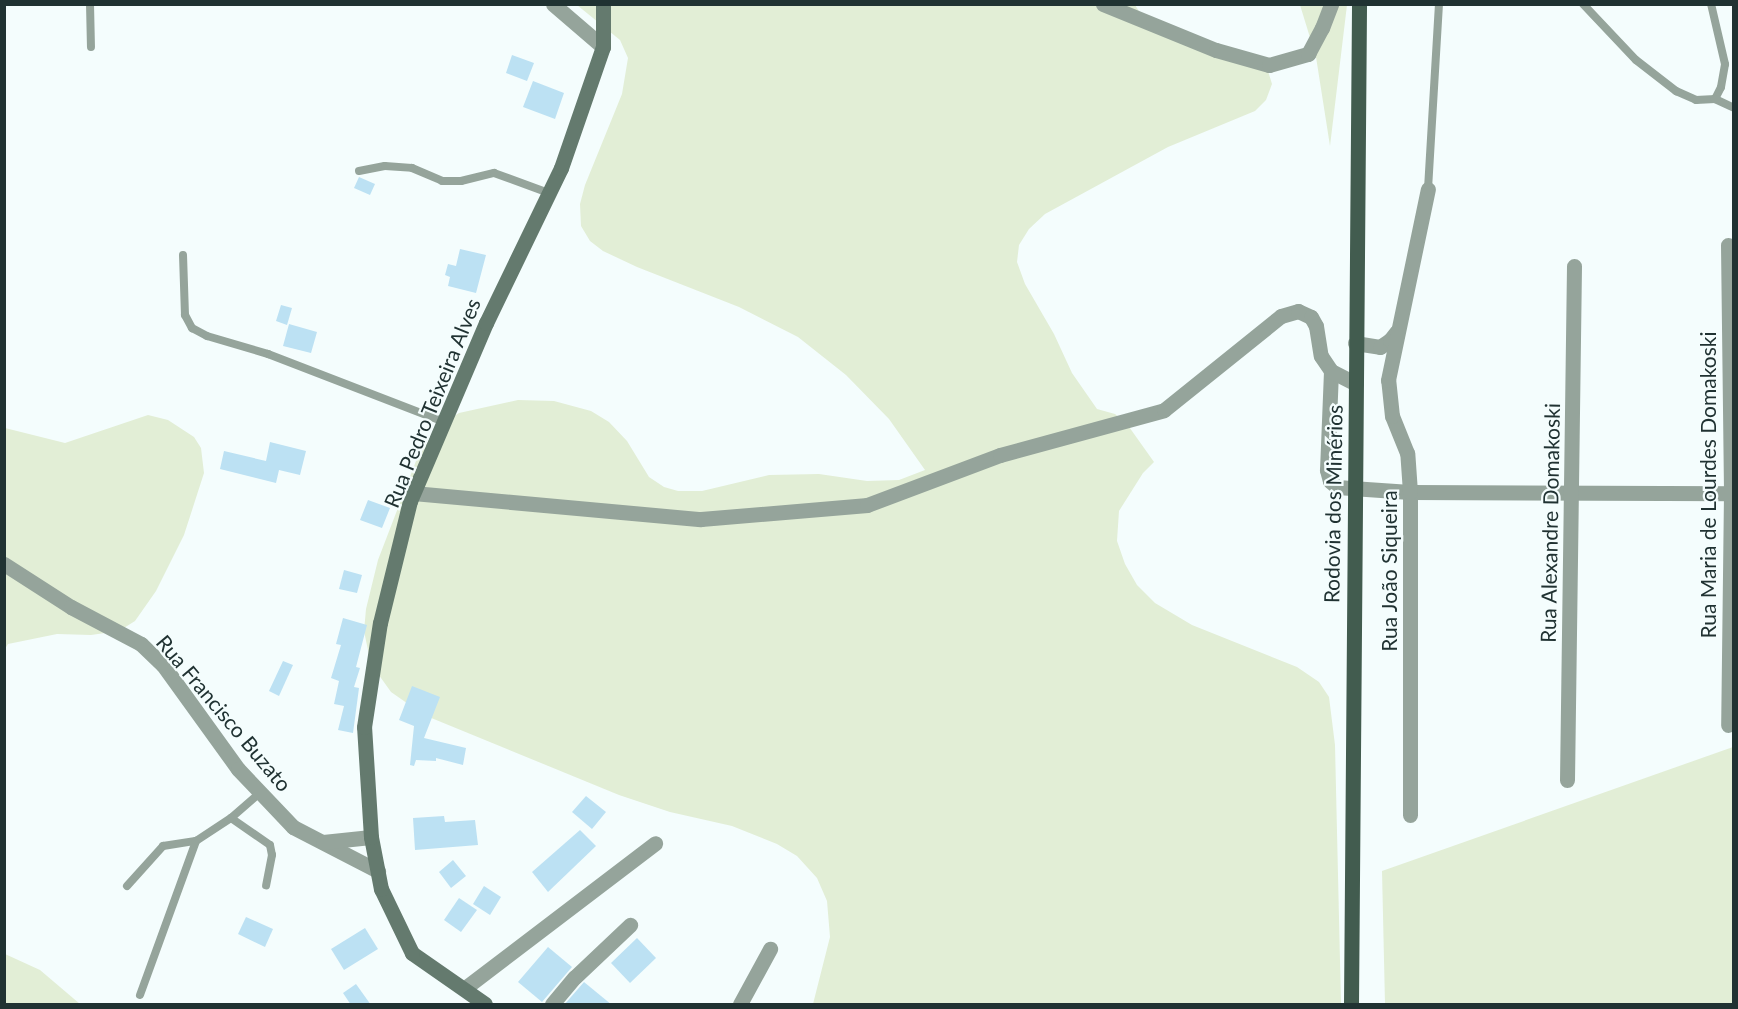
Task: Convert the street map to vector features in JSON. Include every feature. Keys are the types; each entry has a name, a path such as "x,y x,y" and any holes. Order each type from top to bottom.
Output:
{"main road":[{"name":"Rodovia dos Minérios","path":"1351,1005 1359,4"}],"street":[{"path":"553,4 603,47"},
{"name":"Rua Pedro Teixeira Alves","path":"485,1005 465,988 412,952 381,889 371,837 364,727 380,623 413,493 486,323 561,168 603,47 603,4"},
{"path":"1103,4 1216,50 1269,65 1308,54 1322,28 1331,4"},
{"name":"Rua João Siqueira","path":"1410,815 1410,492 1407,453 1392,416 1388,380 1428,189"},
{"name":"Rua Maria de Lourdes Domakoski","path":"1728,245 1732,494 1728,725"},
{"name":"Rua Alexandre Domakoski","path":"1567,780 1574,266"},
{"path":"413,493 701,519 867,505 1000,455 1164,410 1281,316 1298,311 1311,317 1316,326 1321,356 1330,371 1356,384"},
{"path":"1355,343 1380,347 1397,331"},
{"path":"1330,371 1327,470 1330,481 1337,487 1410,492 1732,494"},
{"name":"Rua Francisco Buzato","path":"4,564 71,607 141,644 163,665 238,769 293,827 378,871"},
{"path":"323,842 371,837"},
{"path":"465,988 655,843"},
{"path":"552,1005 575,977 630,925"},
{"path":"740,1005 770,950"}],"lane":[{"path":"90,4 91,47"},
{"path":"1428,189 1439,4"},
{"path":"1583,4 1636,60 1676,91 1696,100 1714,99 1734,108"},
{"path":"1711,4 1725,64 1721,87 1714,99"},
{"path":"359,171 385,166 412,168 442,181 461,181 494,173 549,193"},
{"path":"183,255 185,315 192,328 207,336 268,354 444,422"},
{"path":"127,886 163,846 196,841 231,818 261,793"},
{"path":"231,818 270,845 272,855 266,885"},
{"path":"140,995 196,841"}],"green space":[{"path":"577,5 1135,5 1142,16 1268,71 1272,84 1266,100 1255,111 1168,147 1045,214 1029,229 1019,245 1017,262 1025,284 1054,334 1072,373 1097,409 1115,414 1127,424 1154,462 1143,473 1119,511 1117,541 1125,564 1137,585 1155,603 1192,625 1297,667 1319,682 1329,697 1335,745 1341,1004 813,1004 830,937 827,901 817,878 797,856 777,844 732,826 670,812 619,795 424,715 391,692 376,671 369,655 364,631 366,609 378,560 416,461 438,426 459,413 518,400 554,401 591,411 609,422 627,441 649,477 664,487 678,491 702,491 769,475 819,474 867,481 899,480 925,470 889,419 846,375 798,337 739,307 637,267 603,251 590,241 581,226 580,204 585,185 622,94 628,58 620,40"},
{"path":"1300,5 1347,5 1330,146 1316,57"},
{"path":"148,415 168,420 194,437 201,448 204,473 184,535 156,591 135,621 119,631 91,635 57,634 8,644 5,649 5,428 65,443"},
{"path":"1733,747 1733,1004 1385,1004 1382,871"},
{"path":"5,954 40,970 80,1004 5,1004"}],"building":[{"path":"512,55 534,63 527,81 506,73"},
{"path":"533,81 564,93 555,119 523,107"},
{"path":"359,177 375,184 370,195 354,188"},
{"path":"460,249 486,255 476,293 448,286 450,277 445,275 448,264 456,266"},
{"path":"281,305 292,308 287,325 276,321"},
{"path":"289,324 317,332 311,353 283,346"},
{"path":"270,442 306,451 300,475 279,470 276,483 220,469 224,451 266,461"},
{"path":"368,500 390,508 382,528 360,520"},
{"path":"344,570 362,575 357,593 339,589"},
{"path":"343,618 367,625 356,667 360,668 354,687 359,688 353,733 338,730 344,706 334,704 339,681 331,678 341,645 336,644"},
{"path":"283,661 293,665 279,696 269,691"},
{"path":"412,686 440,697 424,738 466,748 463,765 436,758 436,761 416,760 414,766 410,765 414,726 399,720"},
{"path":"586,796 606,812 592,829 572,812"},
{"path":"444,816 445,822 475,820 478,845 415,850 413,818"},
{"path":"580,830 596,846 548,892 532,872"},
{"path":"453,860 466,876 451,888 439,872"},
{"path":"484,886 501,897 490,915 473,904"},
{"path":"459,898 477,910 461,932 444,920"},
{"path":"246,917 273,929 265,947 238,934"},
{"path":"365,928 378,949 344,970 331,949"},
{"path":"637,938 656,958 630,983 611,963"},
{"path":"548,947 572,967 542,1002 518,982"},
{"path":"584,982 612,1005 564,1005"},
{"path":"356,984 371,1005 351,1005 343,993"}]}
